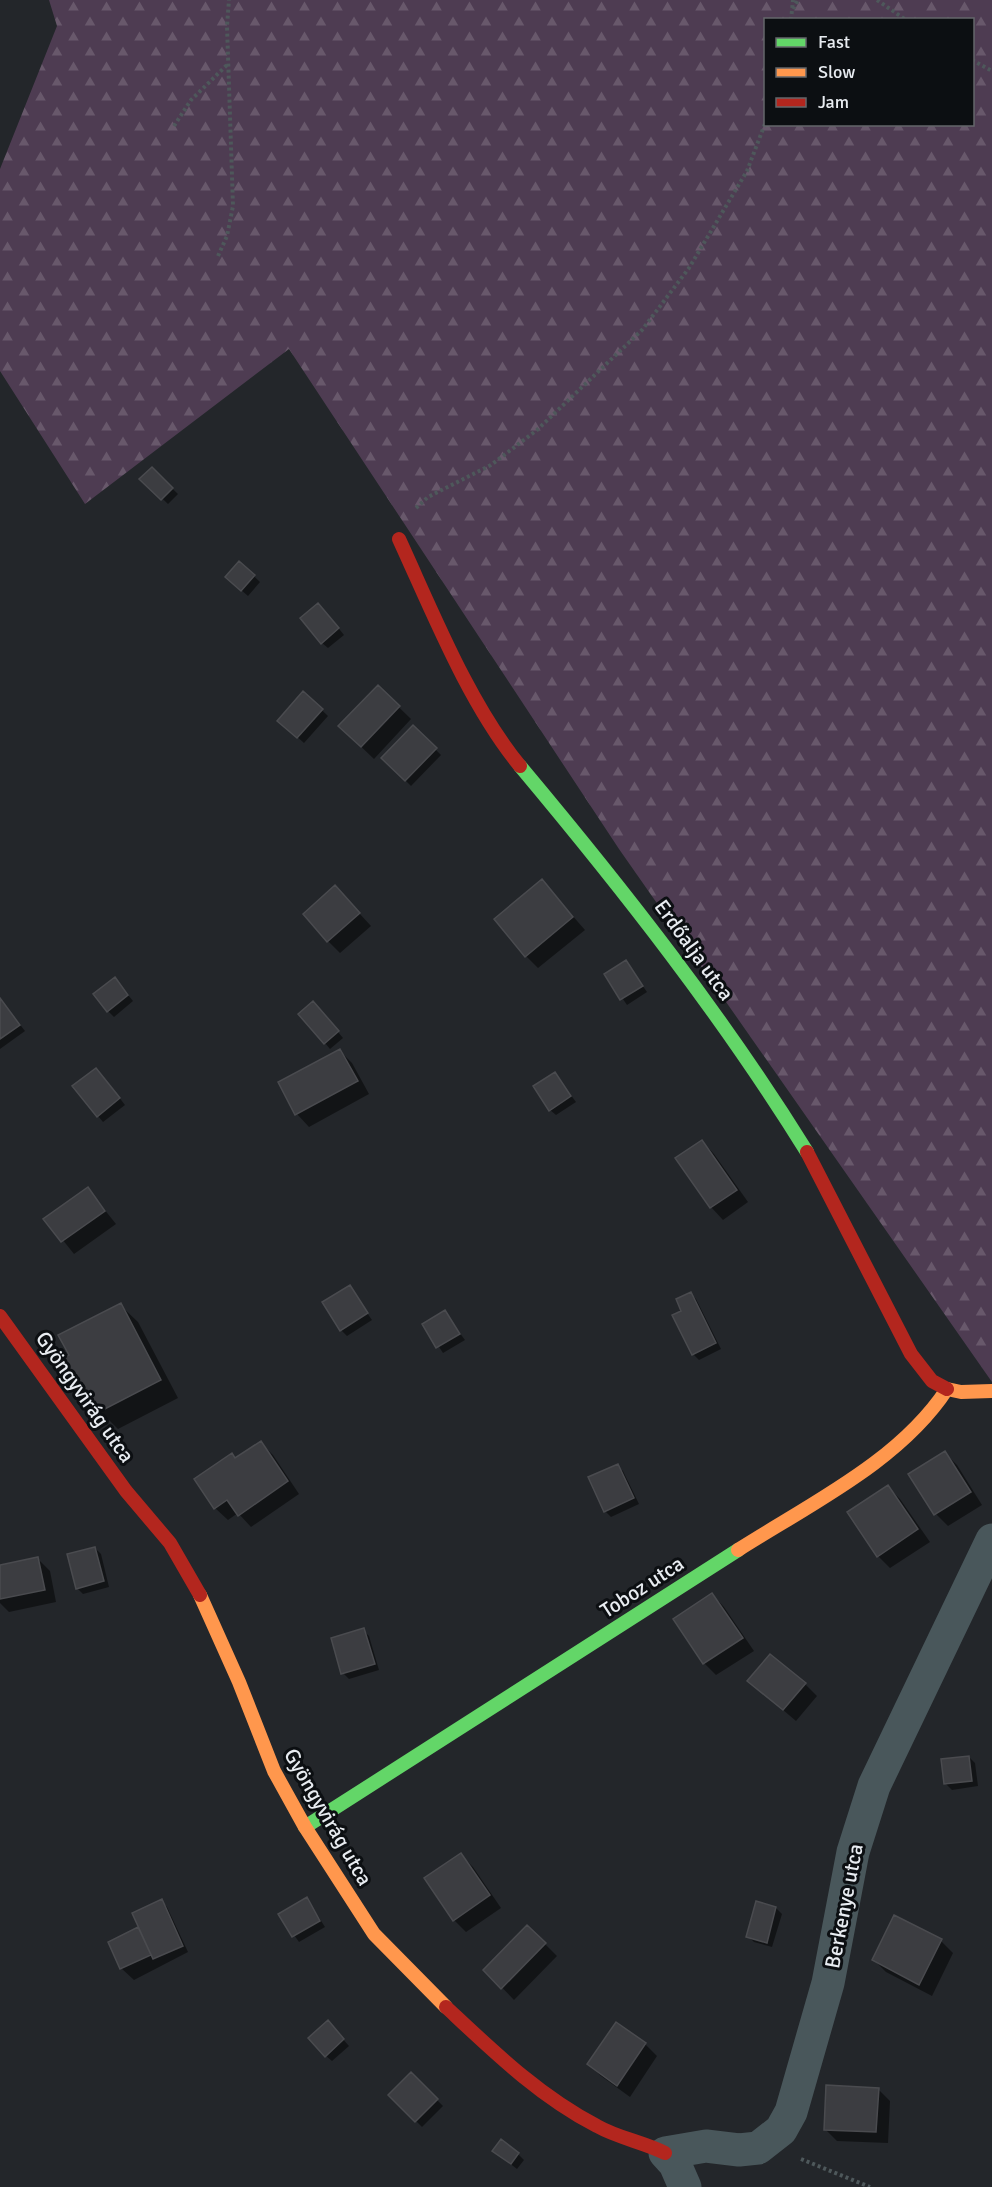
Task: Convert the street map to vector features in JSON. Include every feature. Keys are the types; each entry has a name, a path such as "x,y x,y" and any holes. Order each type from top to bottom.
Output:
{"street":[{"name":"Erdőalja utca","path":"399,540 443,635 490,723 513,757 627,894 761,1078 820,1174 911,1354 927,1376 946,1389"},
{"name":"Gyöngyvirág utca","path":"0,1316 29,1353 80,1430 170,1543 202,1599 239,1682 274,1771 305,1827 374,1934 416,1979 525,2080 598,2127 646,2143 665,2153"},
{"path":"946,1389 961,1392 992,1391"},
{"name":"Toboz utca","path":"305,1827 882,1458 924,1422 946,1389"},
{"name":"Berkenye utca","path":"758,2148 781,2130 791,2112 828,1983 853,1852 874,1786 992,1540"},
{"path":"665,2153 706,2146 738,2150 758,2148"},
{"path":"665,2153 675,2164 685,2187"}],"path":[{"path":"218,256 227,236 233,207 228,64 229,0"},
{"path":"790,18 793,0"},
{"path":"792,10 798,0"},
{"path":"877,0 903,18"},
{"path":"974,61 992,71"},
{"path":"174,126 191,100 228,64"},
{"path":"399,540 401,527 428,497 491,465 537,430 642,330 688,268 747,171 764,125"},
{"path":"758,2148 778,2158 803,2160 870,2187"}],"green space":[{"path":"49,0 992,0 992,1382 619,849 289,349 85,504 0,371 0,169 57,26"}],"building":[{"path":"152,467 173,488 161,500 139,479"},
{"path":"239,561 255,575 241,591 225,577"},
{"path":"318,603 339,628 321,644 300,618"},
{"path":"378,685 400,706 361,747 338,726"},
{"path":"303,691 323,709 297,738 277,721"},
{"path":"413,725 437,748 405,781 381,758"},
{"path":"542,879 573,917 525,957 494,919"},
{"path":"335,885 360,913 327,942 303,914"},
{"path":"626,960 643,986 620,1000 604,974"},
{"path":"115,977 128,995 107,1012 93,994"},
{"path":"0,998 20,1025 0,1039"},
{"path":"313,1001 339,1031 324,1044 298,1014"},
{"path":"340,1049 358,1081 295,1115 278,1082"},
{"path":"96,1068 120,1098 97,1117 72,1086"},
{"path":"555,1072 571,1096 549,1111 533,1086"},
{"path":"702,1140 737,1190 710,1208 675,1158"},
{"path":"88,1187 105,1211 61,1242 43,1219"},
{"path":"350,1285 368,1313 340,1331 322,1302"},
{"path":"691,1292 716,1343 692,1355 672,1315 681,1311 676,1299"},
{"path":"121,1303 161,1380 99,1412 93,1400 86,1404 63,1359 69,1355 58,1335"},
{"path":"445,1310 460,1334 436,1348 422,1324"},
{"path":"261,1441 288,1481 238,1516 227,1500 214,1509 194,1479 232,1453 235,1458"},
{"path":"945,1451 971,1492 934,1515 908,1474"},
{"path":"618,1464 634,1498 604,1512 588,1477"},
{"path":"888,1485 918,1529 877,1557 847,1512"},
{"path":"95,1547 104,1581 76,1589 67,1554"},
{"path":"38,1557 45,1590 0,1599 0,1565"},
{"path":"712,1593 743,1638 703,1664 673,1619"},
{"path":"364,1628 375,1664 341,1674 331,1638"},
{"path":"770,1654 806,1683 783,1710 747,1681"},
{"path":"969,1756 972,1781 944,1784 941,1759"},
{"path":"461,1853 490,1895 453,1921 424,1878"},
{"path":"307,1897 320,1921 292,1937 278,1914"},
{"path":"162,1899 183,1946 153,1959 132,1913"},
{"path":"756,1901 776,1907 767,1943 746,1937"},
{"path":"894,1915 942,1939 919,1985 872,1960"},
{"path":"527,1925 546,1943 501,1989 483,1970"},
{"path":"138,1927 151,1955 120,1969 108,1942"},
{"path":"328,2020 344,2039 325,2057 308,2038"},
{"path":"616,2022 646,2043 617,2086 587,2064"},
{"path":"411,2072 438,2099 415,2122 388,2095"},
{"path":"826,2085 879,2088 876,2132 824,2130"},
{"path":"501,2139 519,2153 511,2164 492,2151"}],"traffic: fast":[{"path":"520,766 634,906 706,1002 807,1152"},
{"path":"305,1827 738,1550"}],"traffic: slow":[{"path":"738,1550 823,1498 879,1459 905,1438 947,1389 961,1392 992,1391"},
{"path":"200,1595 239,1682 274,1771 305,1827 374,1934 446,2007"}],"traffic: jam":[{"path":"399,539 468,686 484,715 520,766"},
{"path":"807,1152 911,1354 932,1381 947,1389"},
{"path":"0,1316 126,1491 170,1543 200,1595"},
{"path":"446,2007 517,2072 556,2101 605,2130 665,2153"}]}
